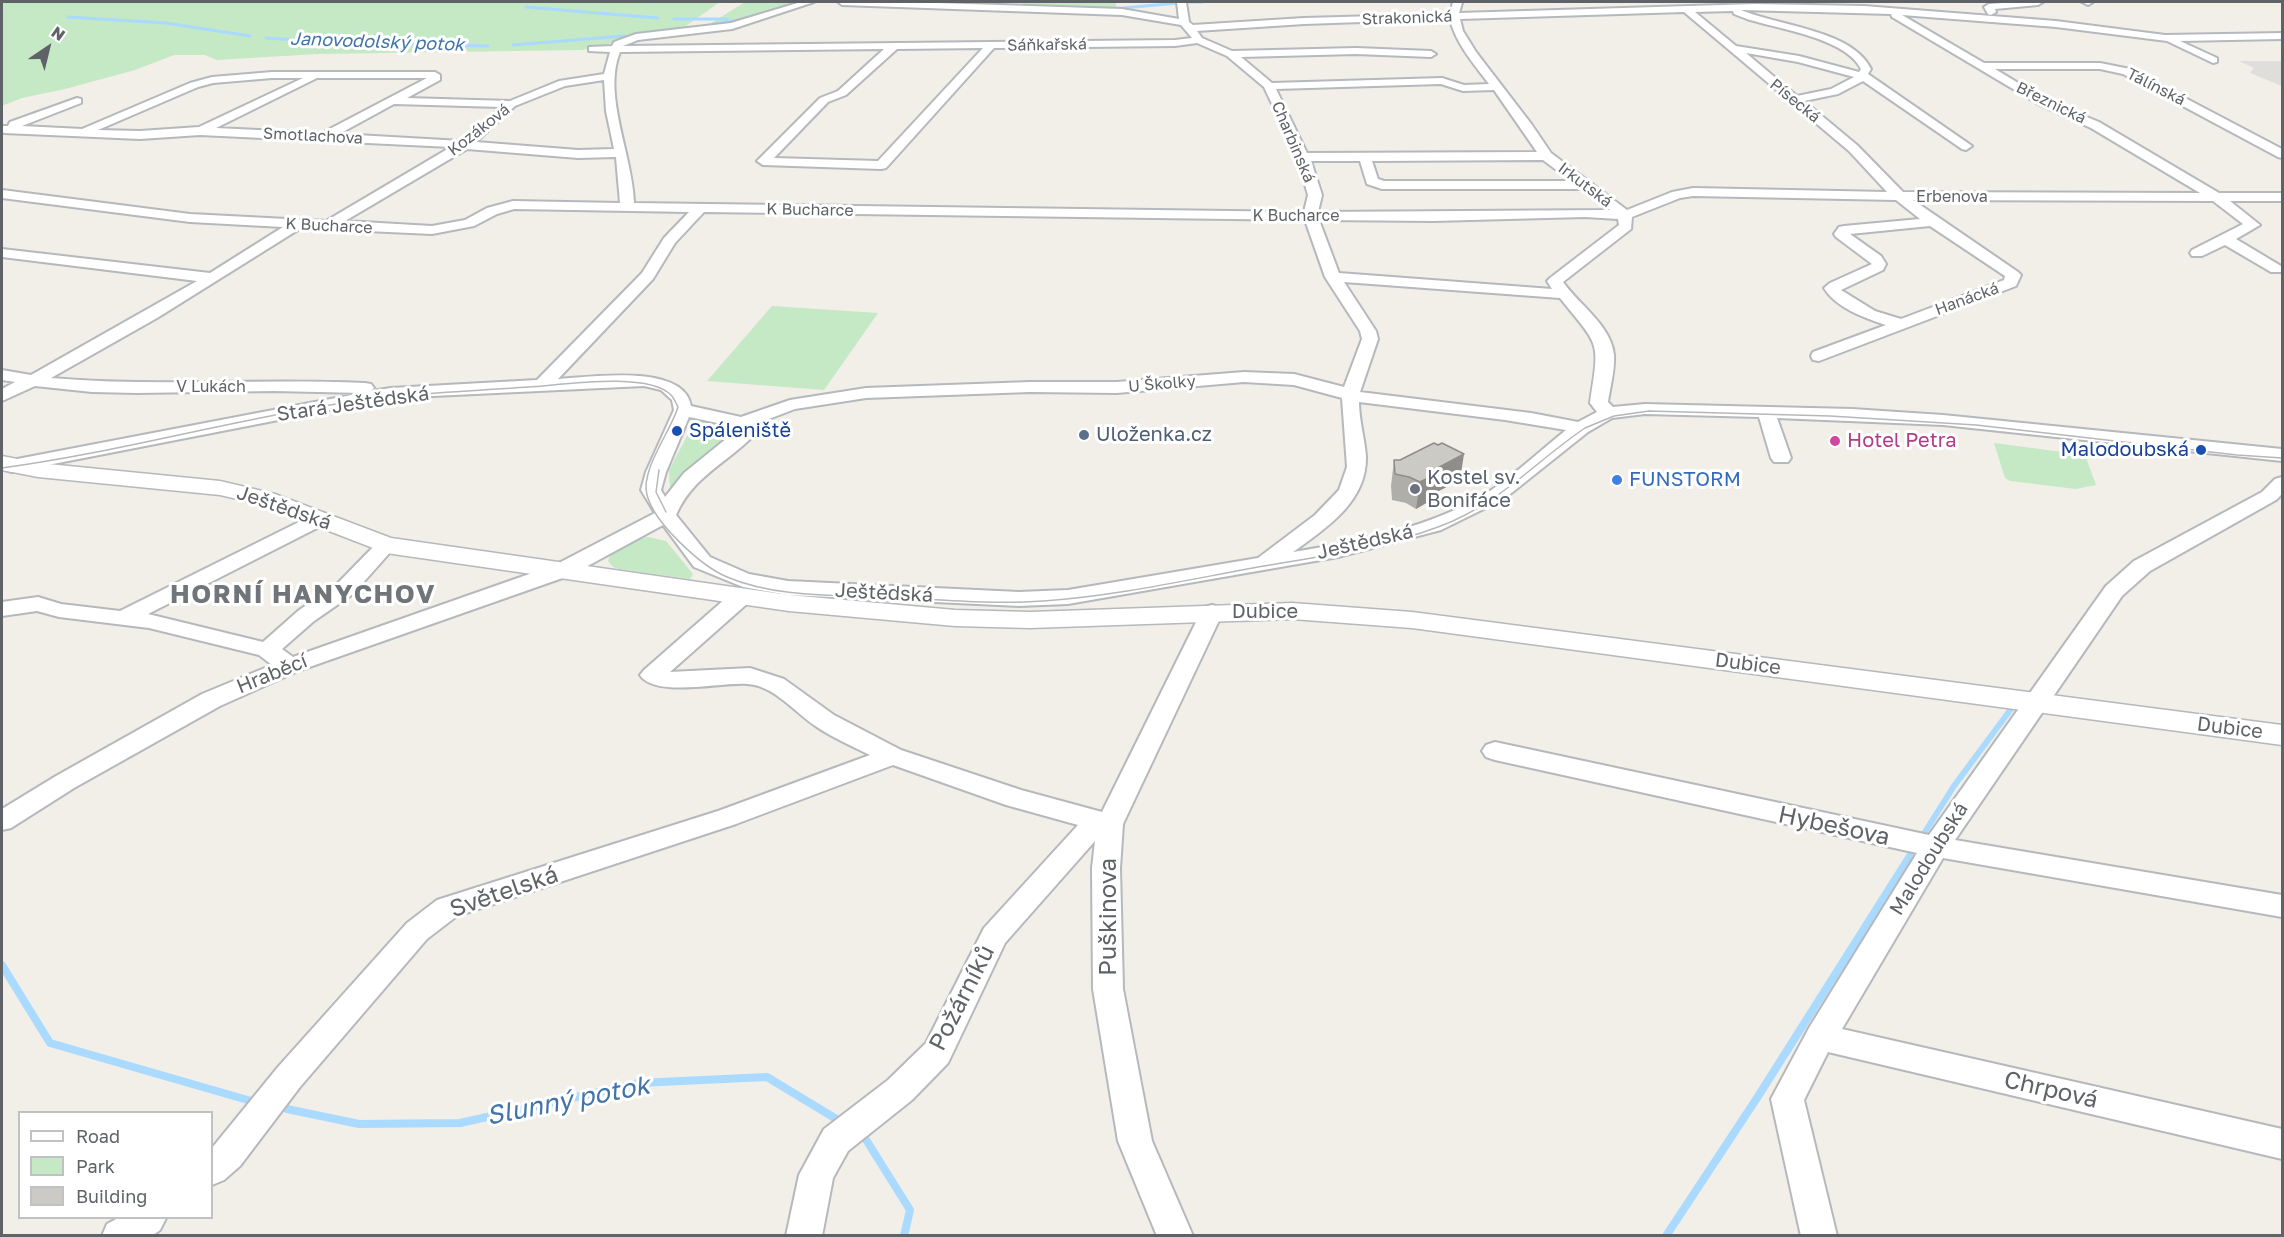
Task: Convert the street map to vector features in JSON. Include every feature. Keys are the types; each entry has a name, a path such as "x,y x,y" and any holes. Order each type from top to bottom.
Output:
{"street":[{"path":"627,208 626,180 611,102 610,76 618,44 636,37 732,26 809,2"},
{"name":"Strakonická","path":"842,2 1122,12 1188,26 1687,10 1784,4 2056,24 2165,38 2283,36"},
{"path":"1182,2 1188,26 1198,40"},
{"path":"1454,16 1458,2"},
{"name":"Strakonická","path":"1719,2 1731,8"},
{"path":"1995,19 1989,7 2038,2"},
{"path":"1731,8 1763,23 1836,43 1859,56 1866,69 1863,76 1848,85 1794,100"},
{"name":"Písecká","path":"1687,10 1853,148 1899,196"},
{"name":"Březnická","path":"1888,11 2044,103 2095,125 2215,196 2253,225 2225,240"},
{"name":"Irkutská","path":"1454,16 1458,31 1546,156 1625,215 1626,226 1555,281 1562,294"},
{"name":"Strakonická","path":"2165,38 2213,60"},
{"name":"Sáňkařská","path":"593,49 1175,43 1198,40"},
{"name":"Charbinská","path":"1198,40 1231,54 1260,76 1269,86 1303,157 1315,195 1310,216 1333,277 1368,331 1370,339 1351,396 1356,471 1350,489 1335,508 1265,563"},
{"path":"895,45 842,93 824,100 763,160 881,165 991,45"},
{"path":"1730,48 1799,59 1863,76 1966,146"},
{"path":"1231,54 1365,51 1431,54"},
{"name":"Tálínská","path":"1982,66 2100,66 2126,71 2283,154"},
{"path":"200,131 322,74"},
{"path":"80,133 194,85 212,80 322,74 435,75 436,78 324,137"},
{"name":"Kozáková","path":"327,226 466,144 511,104 563,83 610,76"},
{"path":"1269,86 1442,81 1463,88 1497,87"},
{"path":"3,130 76,101"},
{"path":"392,101 511,104"},
{"name":"Smotlachova","path":"3,130 140,135 200,131 466,144 578,154 621,153"},
{"path":"1303,157 1546,156"},
{"path":"1365,157 1372,181 1382,185 1584,185"},
{"name":"Erbenova","path":"1625,215 1677,195 1694,192 1899,196 2283,197"},
{"name":"K Bucharce","path":"2,194 190,218 432,230 469,223 492,211 513,205 1310,216 1433,217 1585,213 1625,215"},
{"name":"Hanácká","path":"1819,356 2011,283 2013,279 2013,275 2002,266 1934,222 1899,196"},
{"path":"542,385 648,276 669,241 700,209"},
{"path":"1899,324 1869,314 1835,293 1832,288 1835,286 1878,267 1879,264 1876,259 1841,234 1844,230 1934,222"},
{"path":"2,396 213,278 296,225"},
{"path":"2197,254 2225,240 2276,269"},
{"path":"2,253 213,278"},
{"path":"1333,277 1562,294 1595,331 1605,349 1599,403 1608,413"},
{"name":"V Lukách","path":"2,375 30,382 80,387 351,387 375,388 392,393"},
{"name":"U Školky","path":"743,423 766,411 842,395 1039,387 1128,388 1255,377 1309,382 1351,396 1526,417 1581,428"},
{"name":"Stará Ještědská","path":"7,464 392,393 644,381 667,386 681,398 683,410"},
{"name":"Ještědská","path":"666,515 702,562 743,580 788,588 1019,599 1068,597 1265,563 1338,550 1434,526 1497,495 1581,428 1608,413 1645,409 1943,420 2283,455"},
{"path":"563,570 666,515 673,496 688,479 735,446 747,431 743,423 683,410 656,472 651,490 666,515"},
{"path":"1766,412 1782,458"},
{"name":"Ještědská","path":"7,464 46,471 220,488 267,499 386,545 741,597 955,618 1030,620 1212,612"},
{"name":"Malodoubská","path":"1819,1236 1787,1099 1820,1037 1936,846 2114,591 2142,566 2269,496 2283,483"},
{"path":"123,618 320,519"},
{"path":"267,650 306,615 345,590 386,545"},
{"name":"Hraběcí","path":"2,821 65,782 212,700 290,666 563,570"},
{"path":"741,597 652,675 663,680 750,676 776,684 825,721 892,756 1015,798 1104,823"},
{"path":"2,609 38,604 59,610 149,621 267,650 290,666"},
{"name":"Dubice","path":"1212,612 1292,611 1412,620 2033,704 2283,735"},
{"name":"Puškinova","path":"1175,1236 1135,1141 1108,989 1107,868 1104,823 1212,612"},
{"name":"Hybešova","path":"1495,751 1905,842 2283,906"},
{"name":"Světelská","path":"213,1168 228,1155 289,1077 417,931 447,908 708,826 824,784 892,756"},
{"name":"Požárníků","path":"804,1236 816,1175 836,1140 900,1090 937,1053 994,936 1104,823"},
{"name":"Chrpová","path":"1820,1037 2283,1143"},
{"path":"120,1236 146,1219"}],"shaded area":[{"path":"2239,61 2282,61 2282,86 2250,73 2254,68"}],"green space":[{"path":"2,2 720,2 680,30 631,34 606,45 582,50 316,54 217,60 205,55 174,55 135,70 22,98 2,106"},
{"path":"745,2 797,2 734,24 705,27"},
{"path":"1021,2 1116,2 1116,7 1027,7"},
{"path":"772,306 878,313 824,390 707,381"},
{"path":"705,420 728,426 736,432 686,473 670,490 669,470 692,427"},
{"path":"1994,443 2085,455 2096,485 2076,489 2010,481 2005,478"},
{"path":"648,537 666,541 693,574 690,579 619,569 613,567 608,561 614,551 624,544"}],"building":[{"path":"1434,443 1438,445 1442,443 1464,454 1432,471 1436,474 1420,482 1395,474 1394,460 1400,460"}],"waterway":[{"name":"Janovodolský potok","path":"700,27 743,19 800,2"},
{"name":"Janovodolský potok","path":"877,2 891,2"},
{"name":"Janovodolský potok","path":"1186,2 1202,2"},
{"name":"Janovodolský potok","path":"1123,8 1178,3"},
{"path":"526,7 658,18"},
{"name":"Janovodolský potok","path":"1099,9 1120,8"},
{"name":"Janovodolský potok","path":"68,17 166,23 250,36"},
{"path":"674,19 727,19"},
{"name":"Janovodolský potok","path":"513,45 624,36"},
{"name":"Janovodolský potok","path":"266,38 344,43 488,46"},
{"path":"1918,843 1954,786 2011,709"},
{"path":"1666,1236 1757,1098 1919,842"},
{"name":"Slunný potok","path":"2,965 50,1043 258,1103"},
{"name":"Slunný potok","path":"287,1109 359,1124 460,1123 639,1083 767,1077 838,1120"},
{"name":"Slunný potok","path":"865,1138 910,1210 904,1236"}],"tram line":[{"path":"2,468 86,454 336,404 432,393 582,382 644,383 660,388 671,395 678,407 648,474 646,485 651,506 680,542 692,554 716,571 745,584 784,592 1003,602 1071,599 1126,591 1352,551 1395,541 1438,527 1480,507 1585,428 1614,416 1649,411 1830,416 1976,425 2237,455 2282,458"},
{"path":"659,470 656,492 666,512"}],"place":[{"name":"Spáleniště","path":"677,431"},
{"name":"Uloženka.cz","path":"1084,435"},
{"name":"Hotel Petra","path":"1835,441"},
{"name":"Malodoubská","path":"2201,450"},
{"name":"FUNSTORM","path":"1617,480"},
{"name":"Kostel sv. Bonifáce","path":"1415,489"}],"district":[{"name":"HORNÍ HANYCHOV","path":"303,595"}]}
